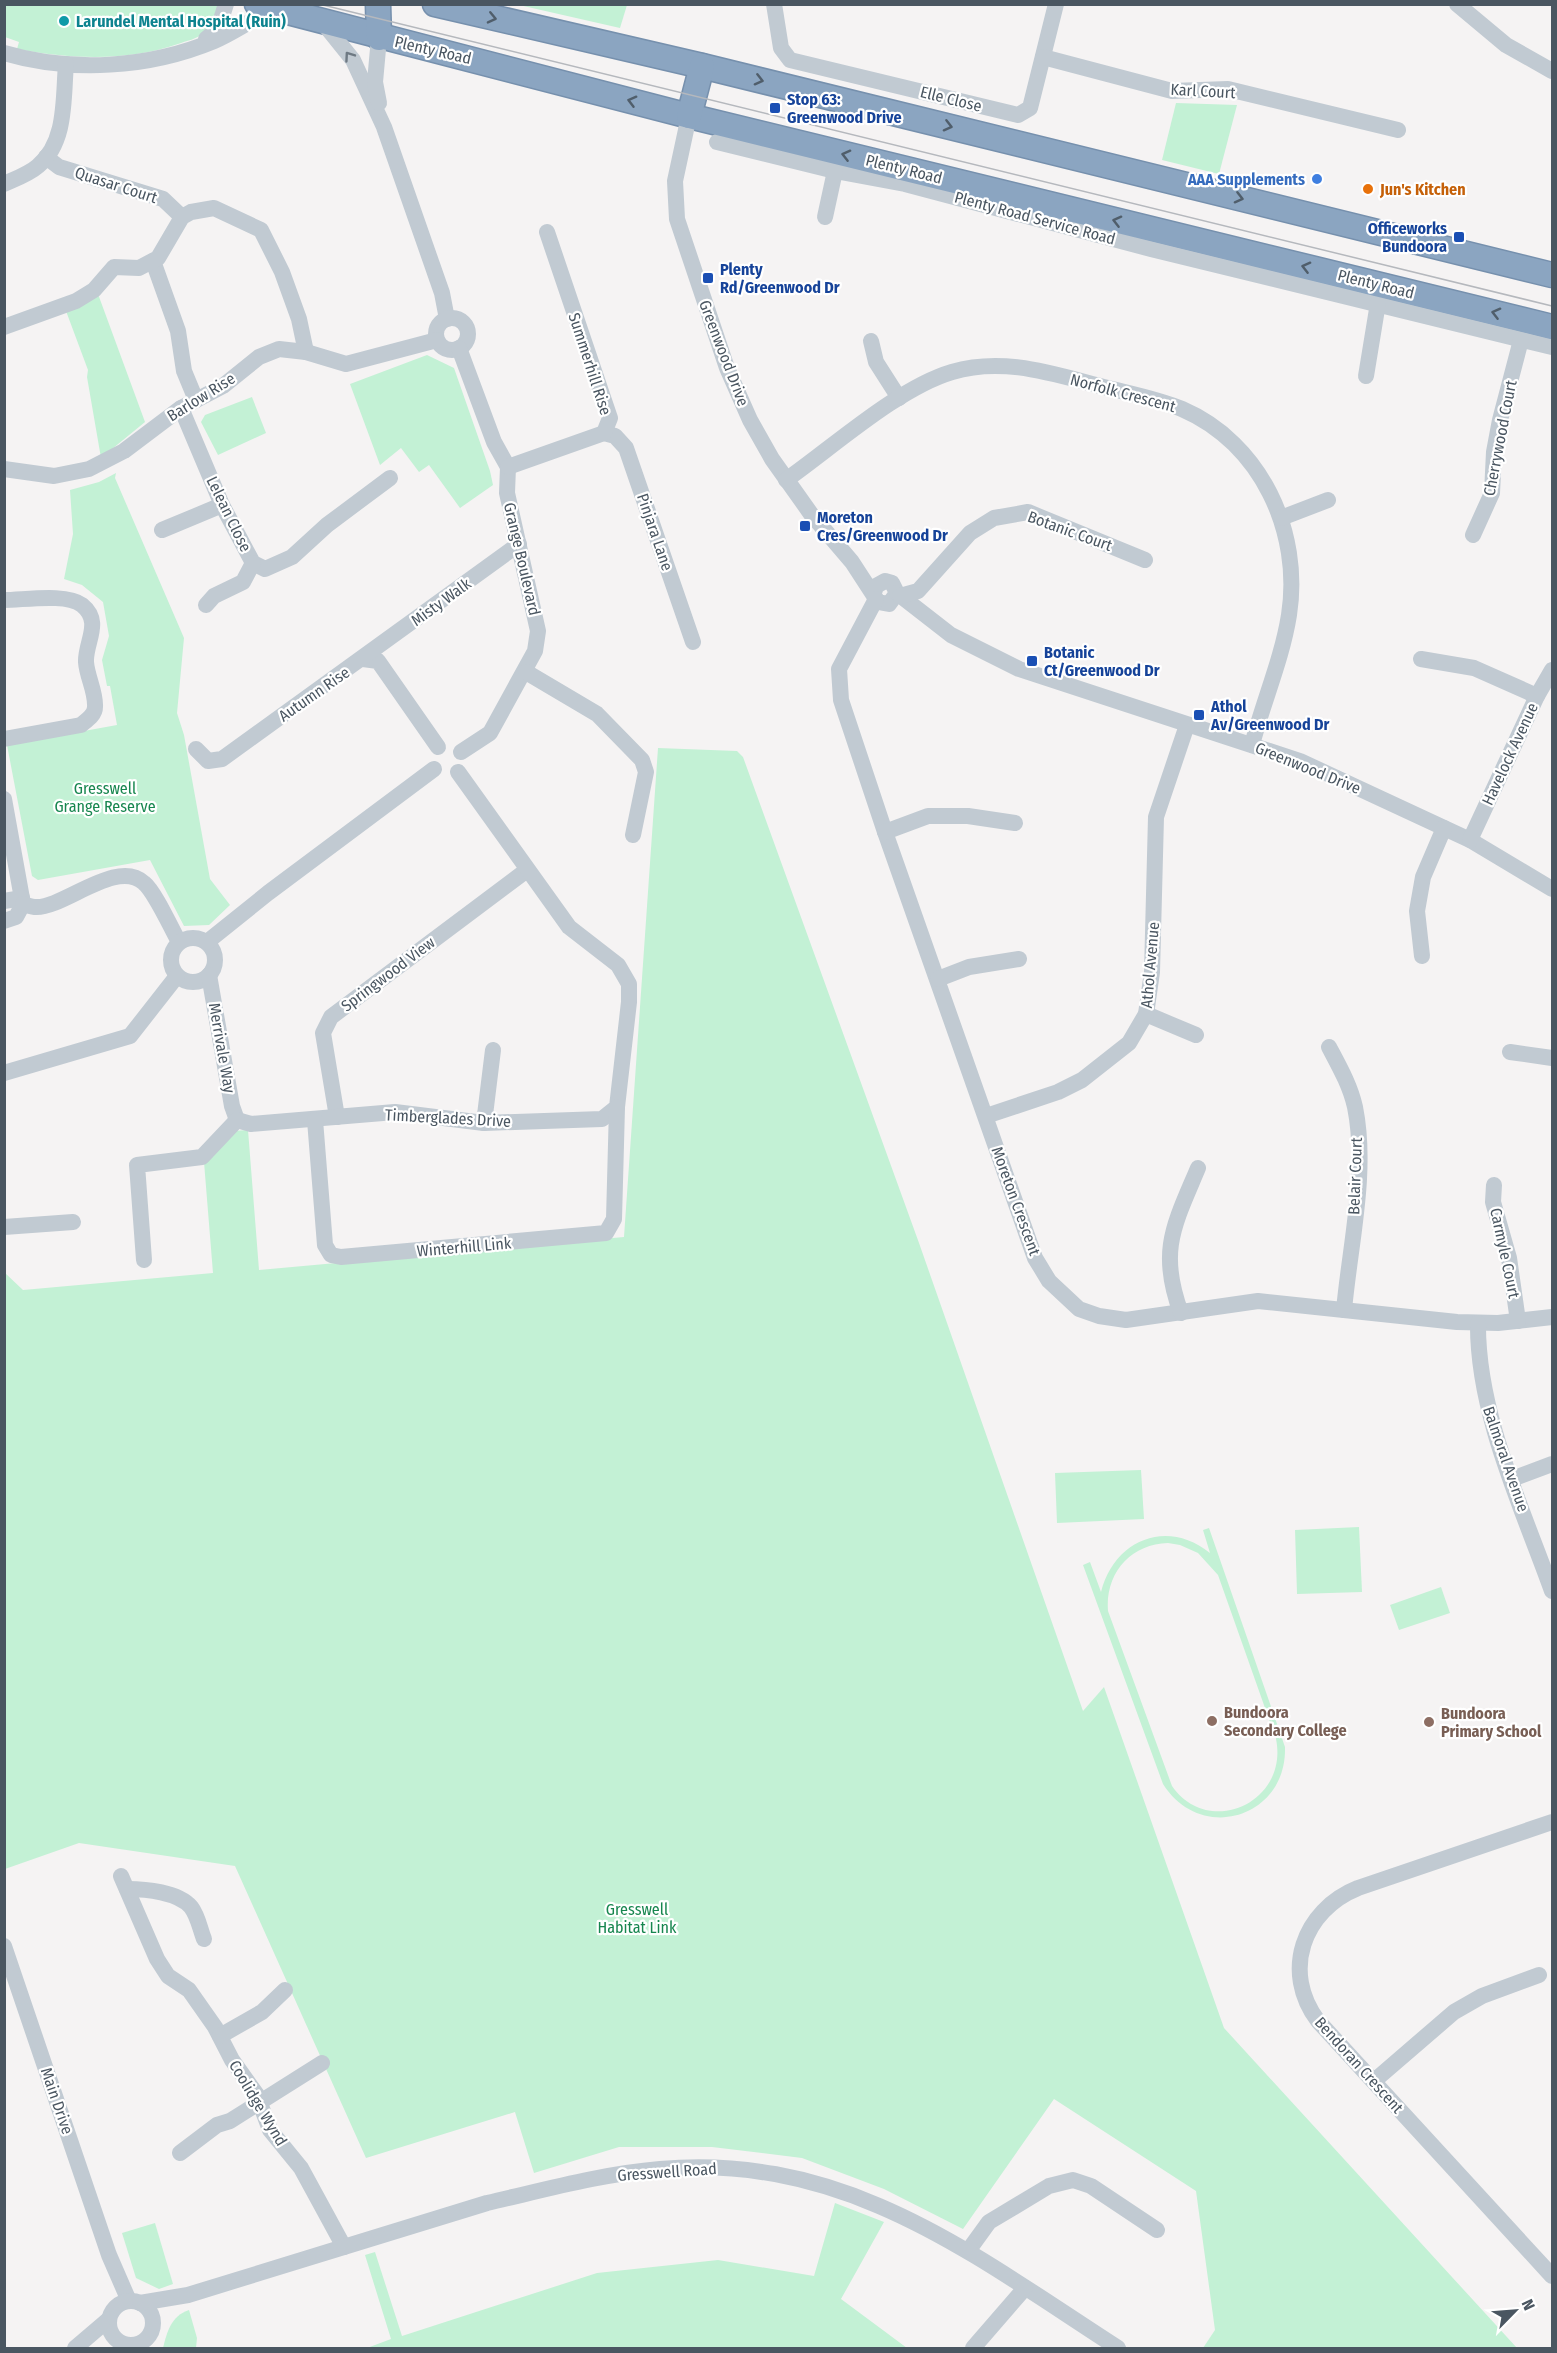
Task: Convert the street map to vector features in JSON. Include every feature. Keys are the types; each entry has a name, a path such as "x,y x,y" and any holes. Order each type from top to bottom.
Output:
{"highway":[{"path":"378,4 379,38"},
{"path":"435,4 702,66 1552,275"},
{"name":"Plenty Road","path":"266,7 379,38 506,67 1269,267 1552,327"},
{"path":"689,116 702,66"}],"street":[{"path":"195,46 218,29 226,4"},
{"name":"Elle Close","path":"774,4 781,48 790,60 1018,115 1030,108 1056,4"},
{"path":"1457,4 1506,45 1552,71"},
{"path":"4,53 66,64 117,65 151,59 212,42 248,21 266,7"},
{"path":"324,24 353,60 384,127 442,294 447,319"},
{"path":"379,38 375,82 384,127"},
{"name":"Karl Court","path":"1043,57 1172,91 1228,89 1398,130"},
{"path":"4,184 37,167 55,147 59,135 66,64"},
{"name":"Greenwood Drive","path":"689,116 675,181 675,206 680,231 737,392 759,438 810,514 852,562 886,596 912,612 926,625 1019,669 1300,761 1470,840 1552,889"},
{"path":"752,132 766,154"},
{"name":"Plenty Road Service Road","path":"717,142 835,171 905,184 1269,267 1378,303 1552,347"},
{"name":"Quasar Court","path":"46,158 59,166 163,199 182,217"},
{"path":"825,217 835,171"},
{"path":"4,327 75,301 93,290 114,267 139,268 153,261 158,258 182,217 191,212 213,208 261,230 282,272 306,352"},
{"name":"Summerhill Rise","path":"508,467 604,433 610,418 547,232"},
{"path":"153,261 178,331 184,371 196,400"},
{"path":"1366,376 1378,303"},
{"path":"447,319 458,319 466,328 467,339 459,348 448,350 437,340 436,329 447,319"},
{"name":"Barlow Rise","path":"4,469 54,476 89,469 124,451 181,408 223,386 259,357 279,349 306,352 346,364 437,340"},
{"name":"Cherrywood Court","path":"1473,535 1492,493 1494,452 1500,420 1521,340"},
{"path":"871,341 876,362 899,398"},
{"name":"Grange Boulevard","path":"459,348 494,442 508,467 507,493 538,631 536,651 490,733 461,752"},
{"name":"Norfolk Crescent","path":"786,480 899,398 928,381 952,372 998,364 1037,370 1168,404 1202,419 1233,444 1260,475 1281,518 1290,556 1291,599 1285,635 1252,745"},
{"name":"Lelean Close","path":"181,408 222,505 253,563 265,569 292,557 327,525 390,478"},
{"name":"Pinjara Lane","path":"604,433 615,436 626,448 693,642"},
{"path":"1281,518 1328,500"},
{"path":"162,530 222,505"},
{"name":"Botanic Court","path":"886,596 918,591 942,567 970,533 994,518 1028,512 1145,560"},
{"name":"Misty Walk","path":"363,659 519,544"},
{"path":"206,605 214,596 243,582 253,563"},
{"name":"Botanic Court","path":"912,612 924,600 942,567"},
{"name":"Moreton Crescent","path":"886,596 859,631 839,669 841,700 1035,1258 1048,1281 1079,1309 1099,1316 1126,1320 1258,1301 1478,1323 1552,1317"},
{"path":"4,600 65,598 82,605 92,620 93,636 86,660 95,708 91,718 81,725 4,739"},
{"name":"Autumn Rise","path":"196,749 208,761 222,759 363,659 378,661 438,747"},
{"path":"1421,659 1474,668 1538,696"},
{"name":"Havelock Avenue","path":"1470,840 1552,670"},
{"path":"526,672 597,714 642,760 646,772 633,835"},
{"name":"Athol Avenue","path":"986,1116 1058,1092 1082,1080 1129,1043 1146,1014 1152,972 1156,817 1187,725"},
{"path":"450,745 461,752 463,763 458,772 448,776 434,769 431,758 438,747 450,745"},
{"path":"207,942 268,893 434,769"},
{"path":"458,772 569,927 618,966 629,984 617,1107"},
{"path":"4,799 22,901 16,917 4,921"},
{"path":"885,832 928,816 968,816 1016,823"},
{"path":"1422,956 1418,911 1424,877 1444,828"},
{"name":"Springwood View","path":"337,1117 323,1033 331,1017 527,870"},
{"path":"4,901 22,901 36,907 51,904 85,887 134,876 145,883 179,942"},
{"path":"194,937 207,942 215,958 209,975 192,982 177,976 171,962 171,954 179,942 194,937"},
{"path":"938,979 969,967 1019,958"},
{"name":"Merrivale Way","path":"209,975 232,1106 237,1120"},
{"path":"4,1073 130,1036 177,976"},
{"path":"1146,1014 1196,1035"},
{"name":"Belair Court","path":"1329,1047 1349,1088 1356,1117 1358,1185 1344,1310"},
{"path":"484,1123 493,1050"},
{"path":"1510,1052 1552,1058"},
{"name":"Winterhill Link","path":"315,1120 325,1245 332,1255 341,1257 606,1233 614,1218 617,1107"},
{"name":"Timberglades Drive","path":"237,1120 251,1124 395,1112 484,1123 602,1119 617,1107"},
{"path":"144,1260 137,1165 202,1157 237,1120"},
{"path":"1181,1312 1171,1286 1168,1255 1174,1225 1198,1168"},
{"name":"Carmyle Court","path":"1494,1185 1493,1202 1509,1258 1518,1321"},
{"path":"4,1227 73,1222"},
{"name":"Balmoral Avenue","path":"1478,1323 1480,1377 1484,1394 1552,1592"},
{"path":"1512,1479 1552,1464"},
{"name":"Bendoran Crescent","path":"1552,1822 1347,1892 1324,1908 1313,1922 1304,1937 1299,1959 1300,1984 1318,2021 1552,2276"},
{"name":"Coolidge Wynd","path":"204,1939 195,1913 185,1902 124,1883 161,1965 172,1979 189,1990 220,2036 232,2060 260,2102 270,2130 301,2168 344,2247"},
{"name":"Main Drive","path":"4,1946 109,2255 123,2308"},
{"path":"1374,2081 1430,2030 1454,2012 1482,1996 1539,1975"},
{"path":"220,2036 262,2012 285,1990"},
{"path":"180,2153 217,2125 230,2121 322,2063"},
{"name":"Gresswell Road","path":"123,2308 188,2295 487,2203 537,2191 604,2176 684,2167 735,2169 827,2185 885,2206 968,2251 1118,2349"},
{"path":"968,2251 989,2222 1049,2186 1064,2180 1082,2182 1091,2186 1161,2233"},
{"path":"973,2349 1025,2288"},
{"name":"Gresswell Road","path":"153,2323 164,2310 188,2295"},
{"path":"120,2344 111,2334 123,2308"},
{"path":"123,2308 149,2311 153,2323 143,2345 120,2344 77,2349 123,2308"}],"green space":[{"path":"5,5 219,5 210,27 195,38 138,54 78,57 17,49 19,42 5,37"},
{"path":"519,5 627,5 620,28"},
{"path":"1176,103 1237,105 1219,174 1162,160"},
{"path":"98,294 145,422 101,458 87,377 88,370 66,311"},
{"path":"427,355 454,368 490,471 493,485 460,508 429,465 419,472 401,448 380,465 350,384"},
{"path":"252,397 266,433 218,455 201,422 205,415"},
{"name":"Gresswell Grange Reserve","path":"116,473 115,478 184,638 177,713 184,735 210,879 230,905 209,925 184,926 150,860 38,880 32,876 7,745 117,725 110,686 107,686 102,660 109,636 103,602 82,585 64,579 73,534 70,490 99,482"},
{"name":"Gresswell Habitat Link","path":"658,748 737,751 743,757 919,1243 1083,1711 1104,1687 1224,2028 1517,2348 1203,2348 1215,2330 1196,2191 1054,2099 963,2229 884,2189 802,2158 712,2147 619,2147 534,2173 515,2112 366,2158 235,1866 79,1843 5,1869 4,1272 23,1290 213,1273 204,1162 232,1131 248,1130 259,1270 624,1237"},
{"path":"1141,1470 1144,1519 1057,1523 1055,1473"},
{"path":"1359,1527 1362,1592 1297,1594 1295,1530"},
{"path":"1209,1528 1285,1747 1282,1771 1272,1791 1257,1806 1239,1815 1219,1817 1198,1814 1179,1803 1163,1784 1083,1565 1090,1562 1101,1592 1117,1559 1144,1540 1160,1536 1177,1537 1194,1542 1210,1553 1203,1530","holes":["1168,1543 1180,1545 1198,1553 1218,1575 1276,1739 1277,1761 1270,1780 1259,1796 1243,1806 1225,1811 1206,1810 1188,1802 1172,1786 1108,1611 1111,1584 1123,1563 1132,1555 1155,1545"]},
{"path":"1441,1587 1450,1613 1399,1630 1390,1605"},
{"path":"835,2203 884,2222 841,2299 907,2348 367,2348 391,2339 365,2255 375,2252 402,2336 597,2273 718,2260 814,2276"},
{"path":"155,2223 173,2284 159,2289 136,2278 122,2233"},
{"path":"189,2310 197,2338 196,2348 163,2348 174,2320"}],"tram line":[{"path":"319,4 1552,306"}],"place":[{"name":"Larundel Mental Hospital (Ruin)","path":"64,21"},
{"name":"Stop 63: Greenwood Drive","path":"775,108"},
{"name":"AAA Supplements","path":"1317,179"},
{"name":"Jun's Kitchen","path":"1368,189"},
{"name":"Officeworks Bundoora","path":"1459,237"},
{"name":"Plenty Rd/Greenwood Dr","path":"708,278"},
{"name":"Moreton Cres/Greenwood Dr","path":"805,526"},
{"name":"Botanic Ct/Greenwood Dr","path":"1032,661"},
{"name":"Athol Av/Greenwood Dr","path":"1199,715"},
{"name":"Bundoora Secondary College","path":"1212,1721"},
{"name":"Bundoora Primary School","path":"1429,1722"}]}
